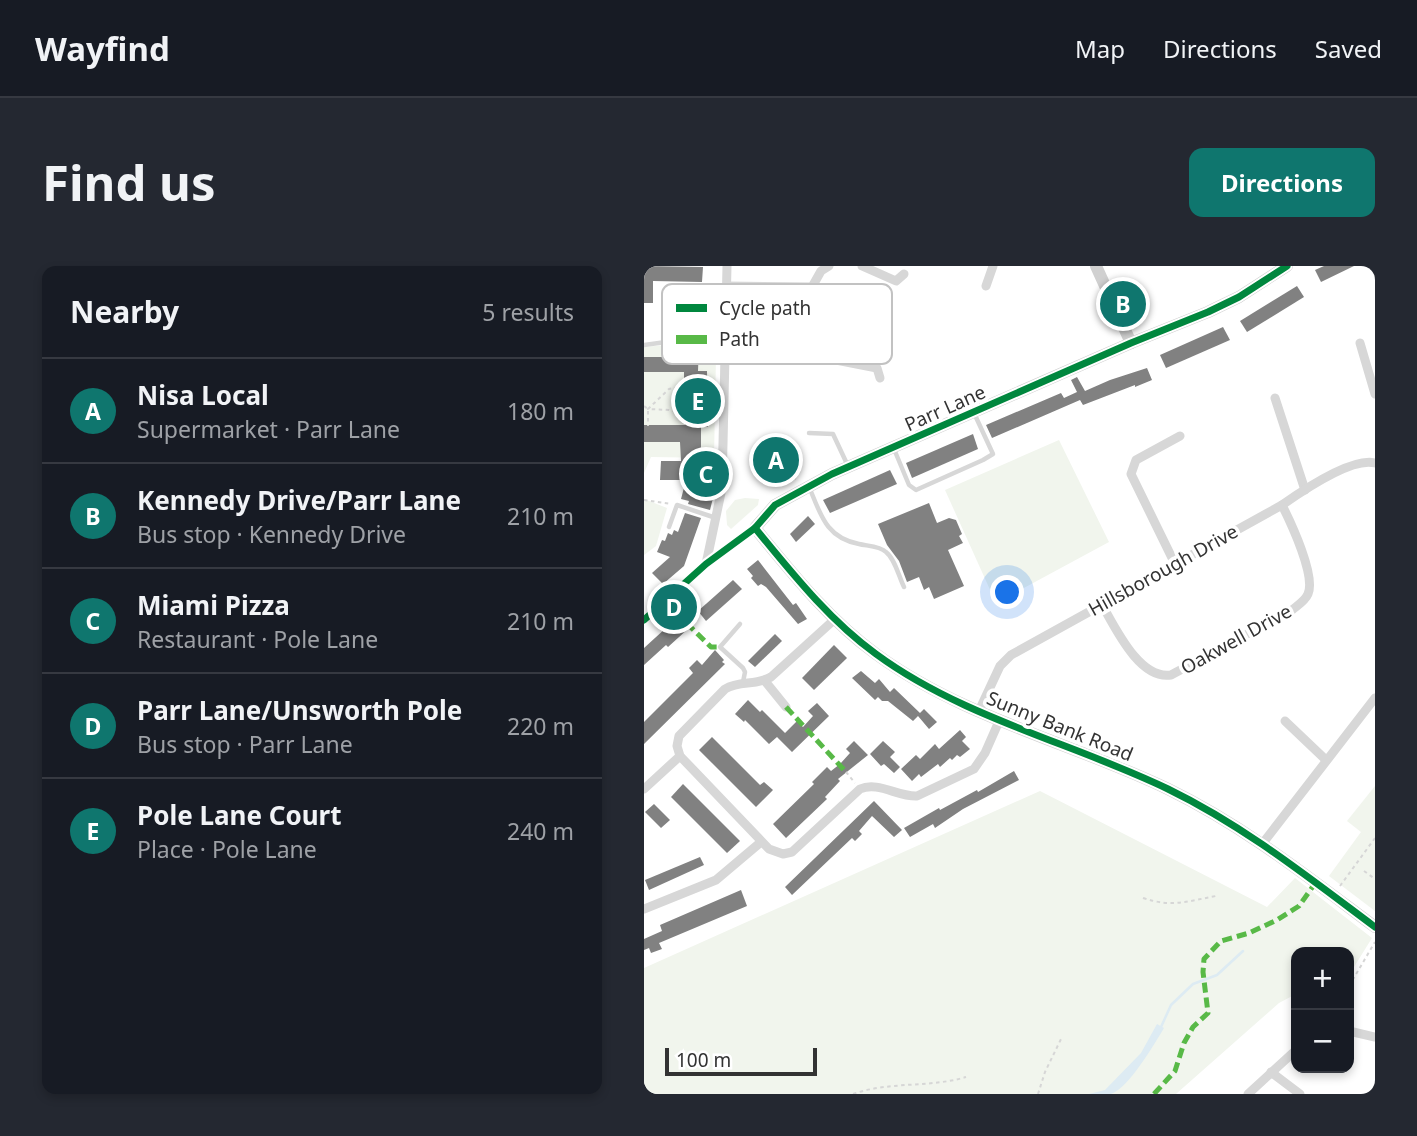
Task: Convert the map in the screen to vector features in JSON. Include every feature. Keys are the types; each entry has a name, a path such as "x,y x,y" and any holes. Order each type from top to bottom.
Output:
{"street":[{"path":"726,284 727,266"},
{"path":"813,284 821,271 829,266"},
{"path":"862,266 896,281 904,274"},
{"path":"992,280 993,266"},
{"path":"1096,266 1131,344"},
{"name":"Parr Lane","path":"644,620 706,564 755,528 775,505 808,486 1239,297 1287,266"},
{"path":"1360,344 1375,394"},
{"path":"706,564 722,488 724,364"},
{"path":"857,364 877,368 880,378"},
{"path":"1275,398 1305,490"},
{"path":"1174,564 1131,474 1136,460 1180,436"},
{"name":"Hillsborough Drive","path":"979,711 1000,666 1011,655 1305,490 1361,462 1375,463"},
{"name":"Oakwell Drive","path":"1101,603 1140,663 1151,672 1164,676 1292,610 1306,597 1310,587 1295,533 1282,505"},
{"name":"Sunny Bank Road","path":"755,528 790,571 835,619 875,654 908,675 979,711 1168,789 1263,843 1375,927"},
{"path":"835,619 765,681 743,683 724,689 679,736 677,746 680,756 761,842 779,853 792,852 860,789 871,785 908,796 925,793 974,769 1000,719"},
{"path":"765,681 786,707"},
{"path":"1263,843 1375,698"},
{"path":"1284,721 1326,761"},
{"path":"644,789 680,756"},
{"path":"644,909 716,880 761,842"},
{"path":"1354,1032 1375,1037"},
{"path":"1248,1094 1291,1054"},
{"path":"1271,1072 1300,1094"}],"lane":[{"path":"644,345 662,343"},
{"path":"893,448 909,485 916,490 992,454 974,412"},
{"path":"809,433 833,434 848,467"},
{"path":"690,464 722,464"},
{"path":"808,486 830,530 854,543 885,551 904,587"},
{"path":"669,527 677,505 716,518"},
{"path":"740,624 720,647 743,668 743,683"}],"path":[{"path":"707,384 715,388"},
{"path":"648,426 648,409 669,388 685,386"},
{"path":"644,406 648,409 689,415"},
{"path":"774,486 792,477 808,486"},
{"path":"644,500 677,505"},
{"path":"846,772 860,789"},
{"path":"1333,895 1375,838"},
{"path":"1364,871 1375,879"},
{"path":"1143,898 1178,905 1216,896"},
{"path":"1354,978 1375,942"},
{"path":"1038,1094 1062,1037"},
{"path":"853,1094 890,1085 953,1081 966,1077"}],"shaded area":[{"path":"662,345 662,364 716,364 714,458 651,457 644,473 644,347"},
{"path":"1059,440 1109,542 996,603 945,490"},
{"path":"644,499 667,508 656,546 644,555"},
{"path":"759,499 758,505 731,529 727,525 726,511 735,500"},
{"path":"1375,786 1375,911 1329,876 1361,832 1347,821"},
{"path":"1040,791 1267,907 1295,878 1372,938 1354,967 1354,947 1291,947 1291,997 1279,1003 1176,1094 644,1094 644,968"},
{"path":"1157,1024 1164,1028 1125,1084 1111,1094 1089,1094 1105,1090 1141,1053"}],"building":[{"path":"644,266 703,267 702,282 653,281 653,303 644,303"},
{"path":"1324,266 1354,266 1321,282 1315,270"},
{"path":"1297,286 1304,297 1247,332 1240,321"},
{"path":"1223,327 1230,340 1166,368 1160,355"},
{"path":"644,357 662,357 662,364 698,364 698,371 707,371 708,427 701,427 701,459 688,460 685,465 689,469 713,469 714,494 710,510 688,504 689,501 681,499 686,480 660,480 661,461 681,461 680,442 644,442 644,425 685,425 685,415 689,415 689,386 684,386 684,372 644,372"},
{"path":"1147,368 1152,380 1083,405 1080,400 992,438 986,425 1061,393 1064,398 1077,392 1071,380 1077,377 1085,391"},
{"path":"973,434 978,449 912,478 906,463"},
{"path":"890,470 897,484 830,513 823,500"},
{"path":"929,503 937,523 949,518 956,520 963,543 948,550 964,586 934,599 929,587 924,590 919,577 907,582 899,561 887,545 878,524"},
{"path":"685,513 701,518 684,566 663,584 652,573 670,557 657,552 668,533 672,535 674,530 678,532"},
{"path":"808,516 815,524 796,542 790,534"},
{"path":"758,560 807,619 798,624 766,587 761,584 758,586 751,578 753,576 747,569"},
{"path":"733,580 742,589 706,621 698,611"},
{"path":"678,617 689,628 644,665 644,648"},
{"path":"775,634 782,641 755,667 748,661"},
{"path":"834,645 847,658 814,690 802,678"},
{"path":"715,650 725,664 644,744 644,722 693,673 689,668 697,660 702,665"},
{"path":"861,671 875,683 879,679 890,692 894,688 920,713 924,709 937,722 929,729 918,716 913,721 888,701 882,701 878,697 875,700 852,678"},
{"path":"748,700 785,733 797,721 803,727 813,716 808,711 817,703 829,716 792,752 777,737 769,744 745,720 744,722 735,714"},
{"path":"960,730 966,737 962,741 970,749 960,757 957,755 952,760 950,758 940,767 938,764 912,781 901,769 916,755 920,759 935,744 939,749"},
{"path":"712,737 760,785 764,782 773,790 756,807 699,750"},
{"path":"854,741 868,755 838,779 840,781 825,797 827,799 786,838 773,824 814,784 812,782 827,767 831,771 840,764 850,753 846,749"},
{"path":"883,741 895,752 890,757 900,767 894,773 884,764 881,766 870,754"},
{"path":"1014,771 1019,780 963,809 935,828 933,824 910,837 904,828 939,808 940,810 977,790 978,792"},
{"path":"683,784 740,841 727,853 671,797"},
{"path":"874,801 902,830 894,837 872,816 859,831 862,834 855,841 852,838 792,895 785,887"},
{"path":"654,804 670,820 661,828 645,812"},
{"path":"700,857 704,865 649,890 645,880"},
{"path":"741,890 747,906 659,943 662,949 651,953 649,948 644,950 644,939 662,931 660,925"}],"waterway":[{"path":"1161,1027 1171,1005 1193,984 1217,975 1243,951"}],"marked path":[{"path":"665,602 711,647 720,647"},
{"path":"786,707 846,772"},
{"path":"1154,1094 1175,1071 1184,1043 1193,1027 1208,1013 1204,959 1221,941 1249,933 1299,906 1316,882"}],"cycle path":[{"path":"644,620 706,564 755,528 775,505 832,474 1208,312 1239,297 1287,266"},
{"path":"755,528 842,626 876,654 910,676 982,713 1132,773 1196,804 1275,853 1375,927"}],"place":[{"name":"Kennedy Drive/Parr Lane","path":"1123,304"},
{"name":"Pole Lane Court","path":"698,401"},
{"name":"Nisa Local","path":"776,460"},
{"name":"Miami Pizza","path":"706,474"},
{"name":"Parr Lane/Unsworth Pole","path":"674,607"}]}
